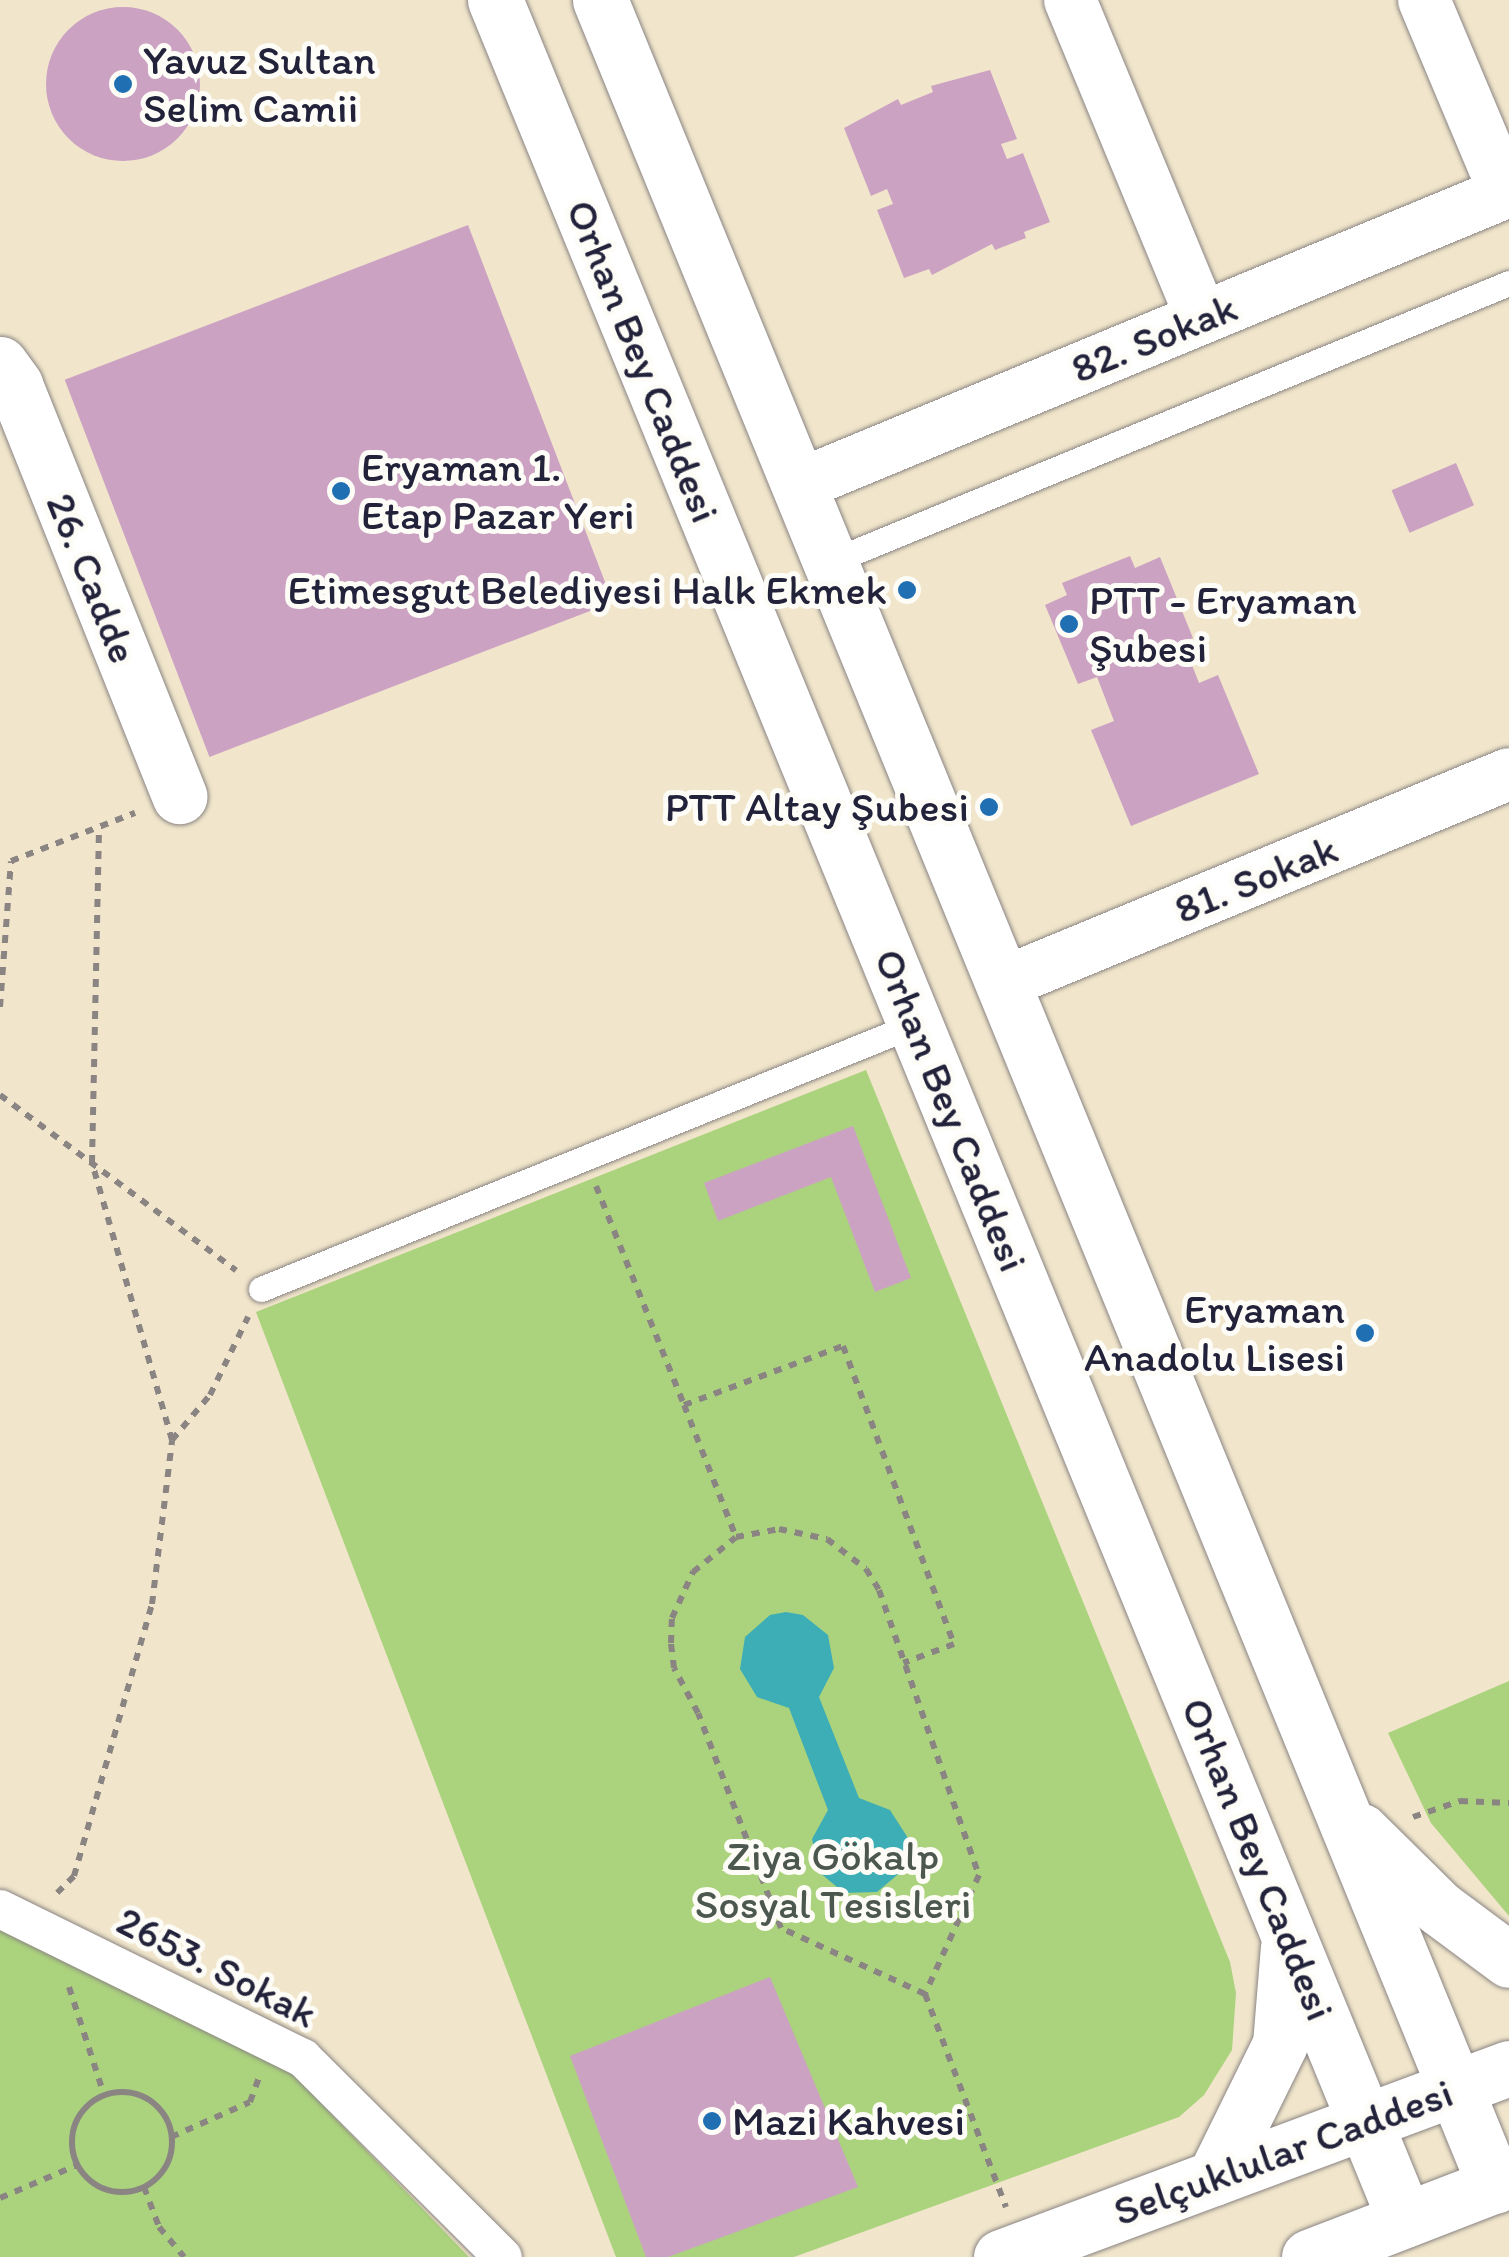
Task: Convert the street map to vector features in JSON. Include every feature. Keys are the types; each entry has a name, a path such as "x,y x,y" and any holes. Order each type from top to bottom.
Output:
{"main road":[{"name":"Orhan Bey Caddesi","path":"495,0 1406,2220"},
{"path":"600,0 1003,983 1354,1824 1456,2088 1502,2183 1309,2257"},
{"name":"26. Cadde","path":"0,364 15,385 179,796"},
{"path":"1354,1824 1439,1908 1509,1960"},
{"path":"1214,2178 1280,2044 1289,1987 1288,1928"},
{"name":"Selçuklular Caddesi","path":"1001,2257 1509,2068"}],"street":[{"path":"1070,0 1202,318"},
{"path":"1424,0 1507,192"},
{"name":"82. Sokak","path":"799,485 1507,192"},
{"name":"81. Sokak","path":"1003,983 1509,774"},
{"name":"2653. Sokak","path":"29,1923 303,2058 503,2257"}],"lane":[{"path":"830,562 1509,284"},
{"path":"261,1289 916,1024"}],"path":[{"path":"0,1007 11,861 179,796"},
{"path":"99,827 92,1163 172,1440 152,1604 74,1876 29,1923 104,2096"},
{"path":"0,1095 261,1289 210,1395 172,1440"},
{"path":"584,1158 736,1537"},
{"path":"684,1405 844,1346 954,1644 903,1663"},
{"path":"925,1994 979,1875 879,1590 848,1552 804,1532 736,1537 693,1572 672,1618 674,1668 698,1712 781,1928 925,1994 986,2153"},
{"path":"1354,1824 1443,1805 1509,1802"},
{"path":"171,2137 250,2102 274,2044"},
{"path":"130,2093 154,2104 171,2137 167,2164 144,2187 101,2188 77,2165 76,2122 104,2096 130,2093"},
{"path":"0,2198 77,2165"},
{"path":"144,2187 160,2227 184,2257"}],"green space":[{"name":"Ziya Gökalp Sosyal Tesisleri","path":"866,1070 1230,1962 1236,1993 1232,2050 1204,2095 1179,2117 794,2257 616,2257 256,1312"},
{"path":"1509,1681 1509,1916 1431,1823 1388,1733"},
{"path":"0,1928 288,2069 469,2257 0,2257"}],"water":[{"path":"770,1615 803,1615 828,1635 834,1668 819,1697 859,1798 890,1810 908,1838 902,1871 877,1892 844,1893 819,1872 812,1839 828,1810 789,1708 757,1697 740,1669 745,1637"}],"building":[{"name":"Yavuz Sultan Selim Camii","path":"123,7 152,13 177,30 194,55 200,84 194,113 177,138 152,155 123,161 94,155 69,138 52,113 46,84 52,55 69,30 94,13"},
{"path":"990,70 1017,139 1001,144 1007,159 1023,153 1050,222 1024,232 1026,238 995,250 992,244 932,275 929,269 904,278 877,210 893,204 887,189 871,196 844,128 898,99 901,105 933,92 931,86"},
{"name":"Eryaman 1. Etap Pazar Yeri","path":"468,225 613,602 209,757 65,380"},
{"path":"1456,463 1474,505 1410,533 1392,490"},
{"path":"1130,556 1135,568 1160,557 1193,638 1183,642 1199,683 1218,675 1259,774 1131,826 1091,730 1114,721 1097,677 1078,684 1045,605 1067,595 1062,583"},
{"path":"853,1126 911,1278 875,1292 831,1177 718,1221 704,1183"},
{"name":"Mazi Kahvesi","path":"770,1977 858,2187 668,2257 646,2257 570,2056"}],"place":[{"name":"Yavuz Sultan Selim Camii","path":"123,84"},
{"name":"Eryaman 1. Etap Pazar Yeri","path":"341,491"},
{"name":"Etimesgut Belediyesi Halk Ekmek","path":"907,590"},
{"name":"PTT - Eryaman Şubesi","path":"1069,624"},
{"name":"PTT Altay Şubesi","path":"989,807"},
{"name":"Eryaman Anadolu Lisesi","path":"1365,1333"},
{"name":"Mazi Kahvesi","path":"712,2121"}]}
